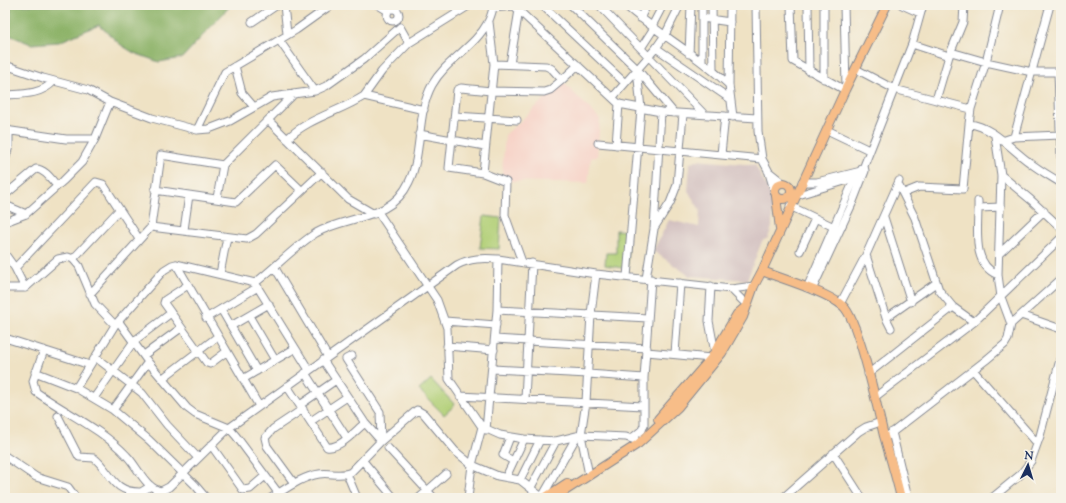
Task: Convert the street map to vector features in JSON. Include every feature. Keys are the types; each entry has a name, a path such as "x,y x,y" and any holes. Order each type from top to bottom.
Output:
{"main road":[{"path":"776,194 781,200 802,182 845,88 856,70 887,5"},
{"path":"543,498 588,470 652,426 686,394 722,353 742,317 745,306 780,229 789,193 802,182"},
{"path":"780,229 776,194 778,185 789,193"},
{"path":"762,271 809,289 840,304 848,312 854,323 901,498"},
{"path":"554,498 638,444 664,422 713,356 737,314 745,306"}],"street":[{"path":"252,22 277,5"},
{"path":"284,5 287,34"},
{"path":"197,130 222,76 235,66 279,40 331,5"},
{"path":"378,5 392,8 387,16 390,20 397,20 409,43"},
{"path":"542,5 625,83"},
{"path":"571,5 638,69 674,113"},
{"path":"598,5 704,114"},
{"path":"640,18 647,5"},
{"path":"641,48 663,5"},
{"path":"612,97 638,69 665,36 680,5"},
{"path":"690,54 691,5"},
{"path":"702,5 702,61"},
{"path":"712,5 713,70"},
{"path":"730,5 729,98 733,117"},
{"path":"756,5 757,118 762,159 768,170 776,194"},
{"path":"791,5 791,59 796,64 845,88 844,5"},
{"path":"808,5 810,71"},
{"path":"824,5 824,79"},
{"path":"902,5 920,13"},
{"path":"809,289 861,172 912,44 922,5"},
{"path":"936,100 950,54 963,22 964,5"},
{"path":"904,193 919,188 964,189 971,109 986,62 1000,5"},
{"path":"1014,137 1050,5"},
{"path":"286,139 304,125 344,108 364,96 382,71 409,43 467,6"},
{"path":"627,6 640,18 702,61 729,85"},
{"path":"206,318 257,285 275,268 319,232 376,213 398,196 409,183 429,92 439,76 452,60 478,36 489,22 494,7 515,7 619,104 661,112 757,118"},
{"path":"510,64 515,7"},
{"path":"702,18 730,22"},
{"path":"483,173 487,118 494,64 489,22"},
{"path":"5,65 88,90 110,102 152,118 197,130 209,129 222,125 272,97 314,91 326,86 364,59 400,27"},
{"path":"279,40 314,91"},
{"path":"912,44 1032,72 1060,72 1061,157"},
{"path":"656,48 729,98"},
{"path":"494,64 550,66 562,80"},
{"path":"522,262 504,215 506,182 483,173 449,168 453,140 456,92 458,88 491,91 544,92 550,90 578,65"},
{"path":"235,66 242,93 254,107"},
{"path":"627,277 641,109 638,69"},
{"path":"856,70 894,89 971,109"},
{"path":"5,95 43,91 54,81"},
{"path":"217,198 223,165 294,94"},
{"path":"364,96 424,110"},
{"path":"5,222 26,214 82,162 95,138 110,102"},
{"path":"616,145 619,104"},
{"path":"268,120 348,199 376,213 428,286 437,300 445,321 448,375 460,396 484,428 524,440 556,441 579,436 634,439 644,426 643,406 647,350 649,279 654,229 661,112"},
{"path":"654,229 672,198 678,178 683,114"},
{"path":"455,116 517,120"},
{"path":"721,154 724,116"},
{"path":"969,124 974,124 996,136 1030,163 1061,183"},
{"path":"5,160 9,146 7,130 66,139 95,138"},
{"path":"827,130 869,150"},
{"path":"420,134 485,146"},
{"path":"1002,141 1014,137 1060,135"},
{"path":"996,136 1001,175 998,275 1001,297 1011,324"},
{"path":"598,143 762,159"},
{"path":"90,294 151,227 161,155 223,165"},
{"path":"155,190 236,202 275,165 301,190"},
{"path":"5,196 36,169 40,169 46,173 57,186"},
{"path":"768,170 815,219 837,228"},
{"path":"151,227 247,239 254,236 301,190 322,172"},
{"path":"802,182 817,182 861,172"},
{"path":"789,193 816,190 861,172"},
{"path":"1001,175 1044,211 1061,228"},
{"path":"15,268 96,182 103,184 139,239"},
{"path":"816,190 817,182"},
{"path":"840,304 866,255 899,182 915,218 936,284 943,296 953,307 974,322"},
{"path":"184,230 189,194"},
{"path":"998,275 986,268 980,259 978,204 1001,207"},
{"path":"5,205 26,214"},
{"path":"73,259 119,210"},
{"path":"999,254 1044,211"},
{"path":"884,217 911,302"},
{"path":"800,250 815,219"},
{"path":"220,274 227,237"},
{"path":"875,397 974,322 1061,238"},
{"path":"5,254 15,268 25,288"},
{"path":"866,255 886,318 891,328"},
{"path":"5,288 25,288 58,259 64,257 73,259 78,266 95,304 117,323 134,341 186,408 195,414 229,428 280,496"},
{"path":"44,350 33,381 36,392 105,436 127,455 151,486 156,490 165,490 229,428 307,371 466,260 484,258 498,259 596,274 731,289 754,286"},
{"path":"468,498 472,465 484,428 490,397 497,310 498,259"},
{"path":"525,399 532,263"},
{"path":"176,264 217,337 259,406"},
{"path":"76,388 117,323 164,270 176,264 220,274 257,285 318,392 347,438"},
{"path":"275,268 326,359 336,380 365,423 381,441"},
{"path":"271,498 280,496 294,483 322,473 347,474 363,461 381,441 417,410 424,414 455,451 472,465 488,472 520,480 531,487 543,498 579,436 586,402 591,314 596,274"},
{"path":"885,438 1005,344 1011,324 1061,279"},
{"path":"675,354 680,283"},
{"path":"886,318 936,284"},
{"path":"188,285 165,301 171,313 209,364 226,352"},
{"path":"495,339 590,344 675,354 713,356 709,321 711,286"},
{"path":"731,289 745,306"},
{"path":"231,326 269,304"},
{"path":"868,374 953,307"},
{"path":"221,309 257,371"},
{"path":"497,310 648,318"},
{"path":"94,398 112,370 134,341 171,313"},
{"path":"1021,315 1061,329"},
{"path":"249,316 275,360"},
{"path":"445,321 496,325"},
{"path":"113,410 132,384 146,358 181,328"},
{"path":"163,378 217,337"},
{"path":"5,338 90,365"},
{"path":"447,346 494,350"},
{"path":"243,379 294,349"},
{"path":"352,356 346,359 380,412 381,441"},
{"path":"992,498 1028,467 1037,443 1061,356"},
{"path":"95,357 142,393 167,425 198,458"},
{"path":"493,369 644,378"},
{"path":"973,370 1037,443"},
{"path":"35,372 76,388 113,410 149,440 206,498"},
{"path":"294,483 267,446 265,438 272,429 318,392 336,380"},
{"path":"287,386 327,447 333,447 365,423"},
{"path":"460,396 643,406"},
{"path":"311,421 347,397"},
{"path":"58,416 80,457 94,458 110,479 123,489 141,492 151,486"},
{"path":"783,498 833,453 866,427 881,422"},
{"path":"892,432 908,498"},
{"path":"579,436 588,470"},
{"path":"510,437 504,455 513,461"},
{"path":"506,477 524,440"},
{"path":"520,480 540,440"},
{"path":"531,487 556,441"},
{"path":"211,445 243,490 250,489 265,476"},
{"path":"388,448 434,498"},
{"path":"833,453 862,498"},
{"path":"5,456 36,478 68,487 76,498"},
{"path":"363,461 394,498"},
{"path":"347,474 357,498"},
{"path":"419,498 446,474"}],"shaded area":[{"path":"563,82 600,119 597,157 591,158 588,183 509,181 502,174 505,135"},
{"path":"696,160 755,165 772,197 772,227 768,238 762,241 747,280 690,276 653,251 669,220 699,227 700,210 688,191 690,163"}],"green space":[{"path":"11,5 231,5 182,58 159,62 134,53 121,45 99,25 59,42 31,44 9,35"},
{"path":"484,216 501,218 499,249 480,248"},
{"path":"616,230 628,231 628,269 605,265 606,253 616,253"},
{"path":"431,379 455,405 444,415 419,390"}]}
